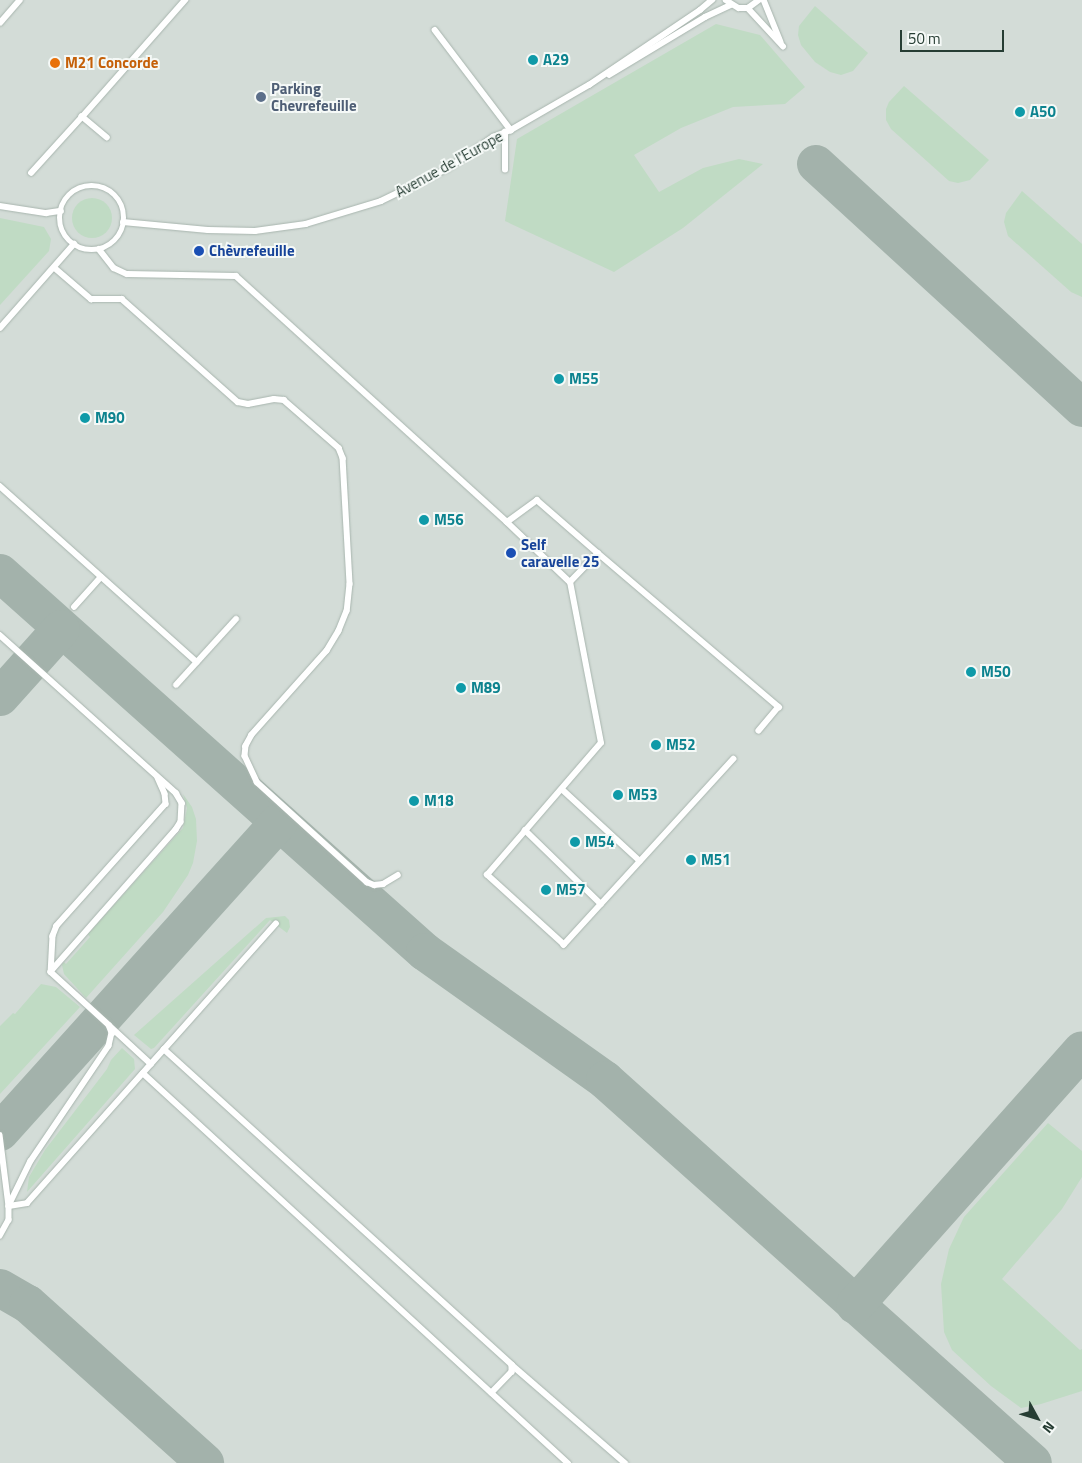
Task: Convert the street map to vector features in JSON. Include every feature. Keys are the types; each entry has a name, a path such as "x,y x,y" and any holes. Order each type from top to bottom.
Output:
{"lane":[{"path":"0,23 20,0"},
{"path":"32,173 185,0"},
{"path":"589,84 712,0"},
{"path":"726,0 740,8 748,8 759,0"},
{"path":"748,8 783,46 764,0"},
{"path":"589,84 620,69 705,16 732,5"},
{"path":"435,30 508,131 504,170"},
{"name":"Avenue de l'Europe","path":"123,222 208,230 255,231 322,220 381,201 407,190 447,169 493,137 508,131 589,84"},
{"path":"82,117 106,138"},
{"path":"99,187 116,196 121,205 123,222 115,240 99,249 90,250 74,244 62,230 61,211 71,194 79,188 99,187"},
{"path":"0,206 46,213 61,211"},
{"path":"0,328 55,268 74,244"},
{"path":"99,249 114,268 127,274 236,276 507,522 570,582 601,743 487,875 564,945 734,759"},
{"path":"55,268 91,300 122,300 238,402 248,404 274,399 284,400 339,448 343,458 350,584 347,611 330,646 252,735 246,746 246,756 256,782 367,882 374,885 383,884 398,876"},
{"path":"0,486 197,662"},
{"path":"507,522 537,500 779,707 759,731"},
{"path":"570,582 598,553"},
{"path":"74,607 101,577"},
{"path":"176,685 236,619"},
{"path":"0,635 176,793 182,803 181,822 51,972"},
{"path":"51,972 53,936 57,926 166,804 165,794 158,778"},
{"path":"562,789 640,861"},
{"path":"525,830 601,904"},
{"path":"9,1206 27,1203 276,924"},
{"path":"51,972 151,1064"},
{"path":"9,1206 31,1162 109,1046 112,1032 109,1025"},
{"path":"164,1050 512,1365 625,1463"},
{"path":"142,1073 568,1463"},
{"path":"0,1135 9,1206 9,1220 0,1236"},
{"path":"492,1393 512,1372 512,1365"}],"shaded area":[{"path":"0,0 1082,0 1082,1463 0,1463"}],"green space":[{"path":"815,6 868,53 853,71 841,75 830,72 815,62 801,45 798,35 799,26"},
{"path":"716,24 760,35 805,87 785,104 733,107 681,128 634,155 659,192 703,168 739,159 763,164 683,228 614,272 505,221 517,139"},
{"path":"904,86 989,160 970,180 958,183 949,181 891,129 886,120 886,109 889,102"},
{"path":"1022,191 1082,244 1082,297 1071,292 1008,236 1004,222 1006,213"},
{"path":"96,198 103,201 109,207 112,218 111,226 103,235 96,238 88,238 81,235 73,226 72,214 75,207 84,199"},
{"path":"0,218 44,227 51,239 49,251 0,305"},
{"path":"183,794 192,807 196,819 197,841 193,863 188,875 163,912 86,998 64,974 62,965 64,962 66,964 90,937 88,934 183,828 187,808"},
{"path":"285,916 289,920 290,927 287,933 270,920 154,1048 151,1049 134,1035 266,918"},
{"path":"41,984 56,987 80,1007 0,1094 0,1026 13,1013 15,1014"},
{"path":"122,1048 134,1059 135,1069 27,1192 29,1177 45,1150 107,1069 111,1060"},
{"path":"1048,1123 1082,1151 1082,1177 1062,1209 1002,1279 1080,1350 1082,1349 1082,1391 1041,1404 1021,1408 991,1386 952,1350 944,1332 941,1284 949,1249 964,1217"}],"taxiway":[{"path":"816,164 1082,408"},
{"path":"0,573 425,952 605,1080 1033,1463"},
{"path":"0,697 61,629"},
{"path":"0,1132 279,822"},
{"path":"855,1305 1082,1050"},
{"path":"0,1288 28,1304 205,1463"}],"place":[{"name":"A29","path":"533,60"},
{"name":"M21 Concorde","path":"55,63"},
{"name":"Parking Chevrefeuille","path":"261,97"},
{"name":"A50","path":"1020,112"},
{"name":"Chèvrefeuille","path":"199,251"},
{"name":"M55","path":"559,379"},
{"name":"M90","path":"85,418"},
{"name":"M56","path":"424,520"},
{"name":"Self caravelle 25","path":"511,553"},
{"name":"M50","path":"971,672"},
{"name":"M89","path":"461,688"},
{"name":"M52","path":"656,745"},
{"name":"M53","path":"618,795"},
{"name":"M18","path":"414,801"},
{"name":"M54","path":"575,842"},
{"name":"M51","path":"691,860"},
{"name":"M57","path":"546,890"}]}
